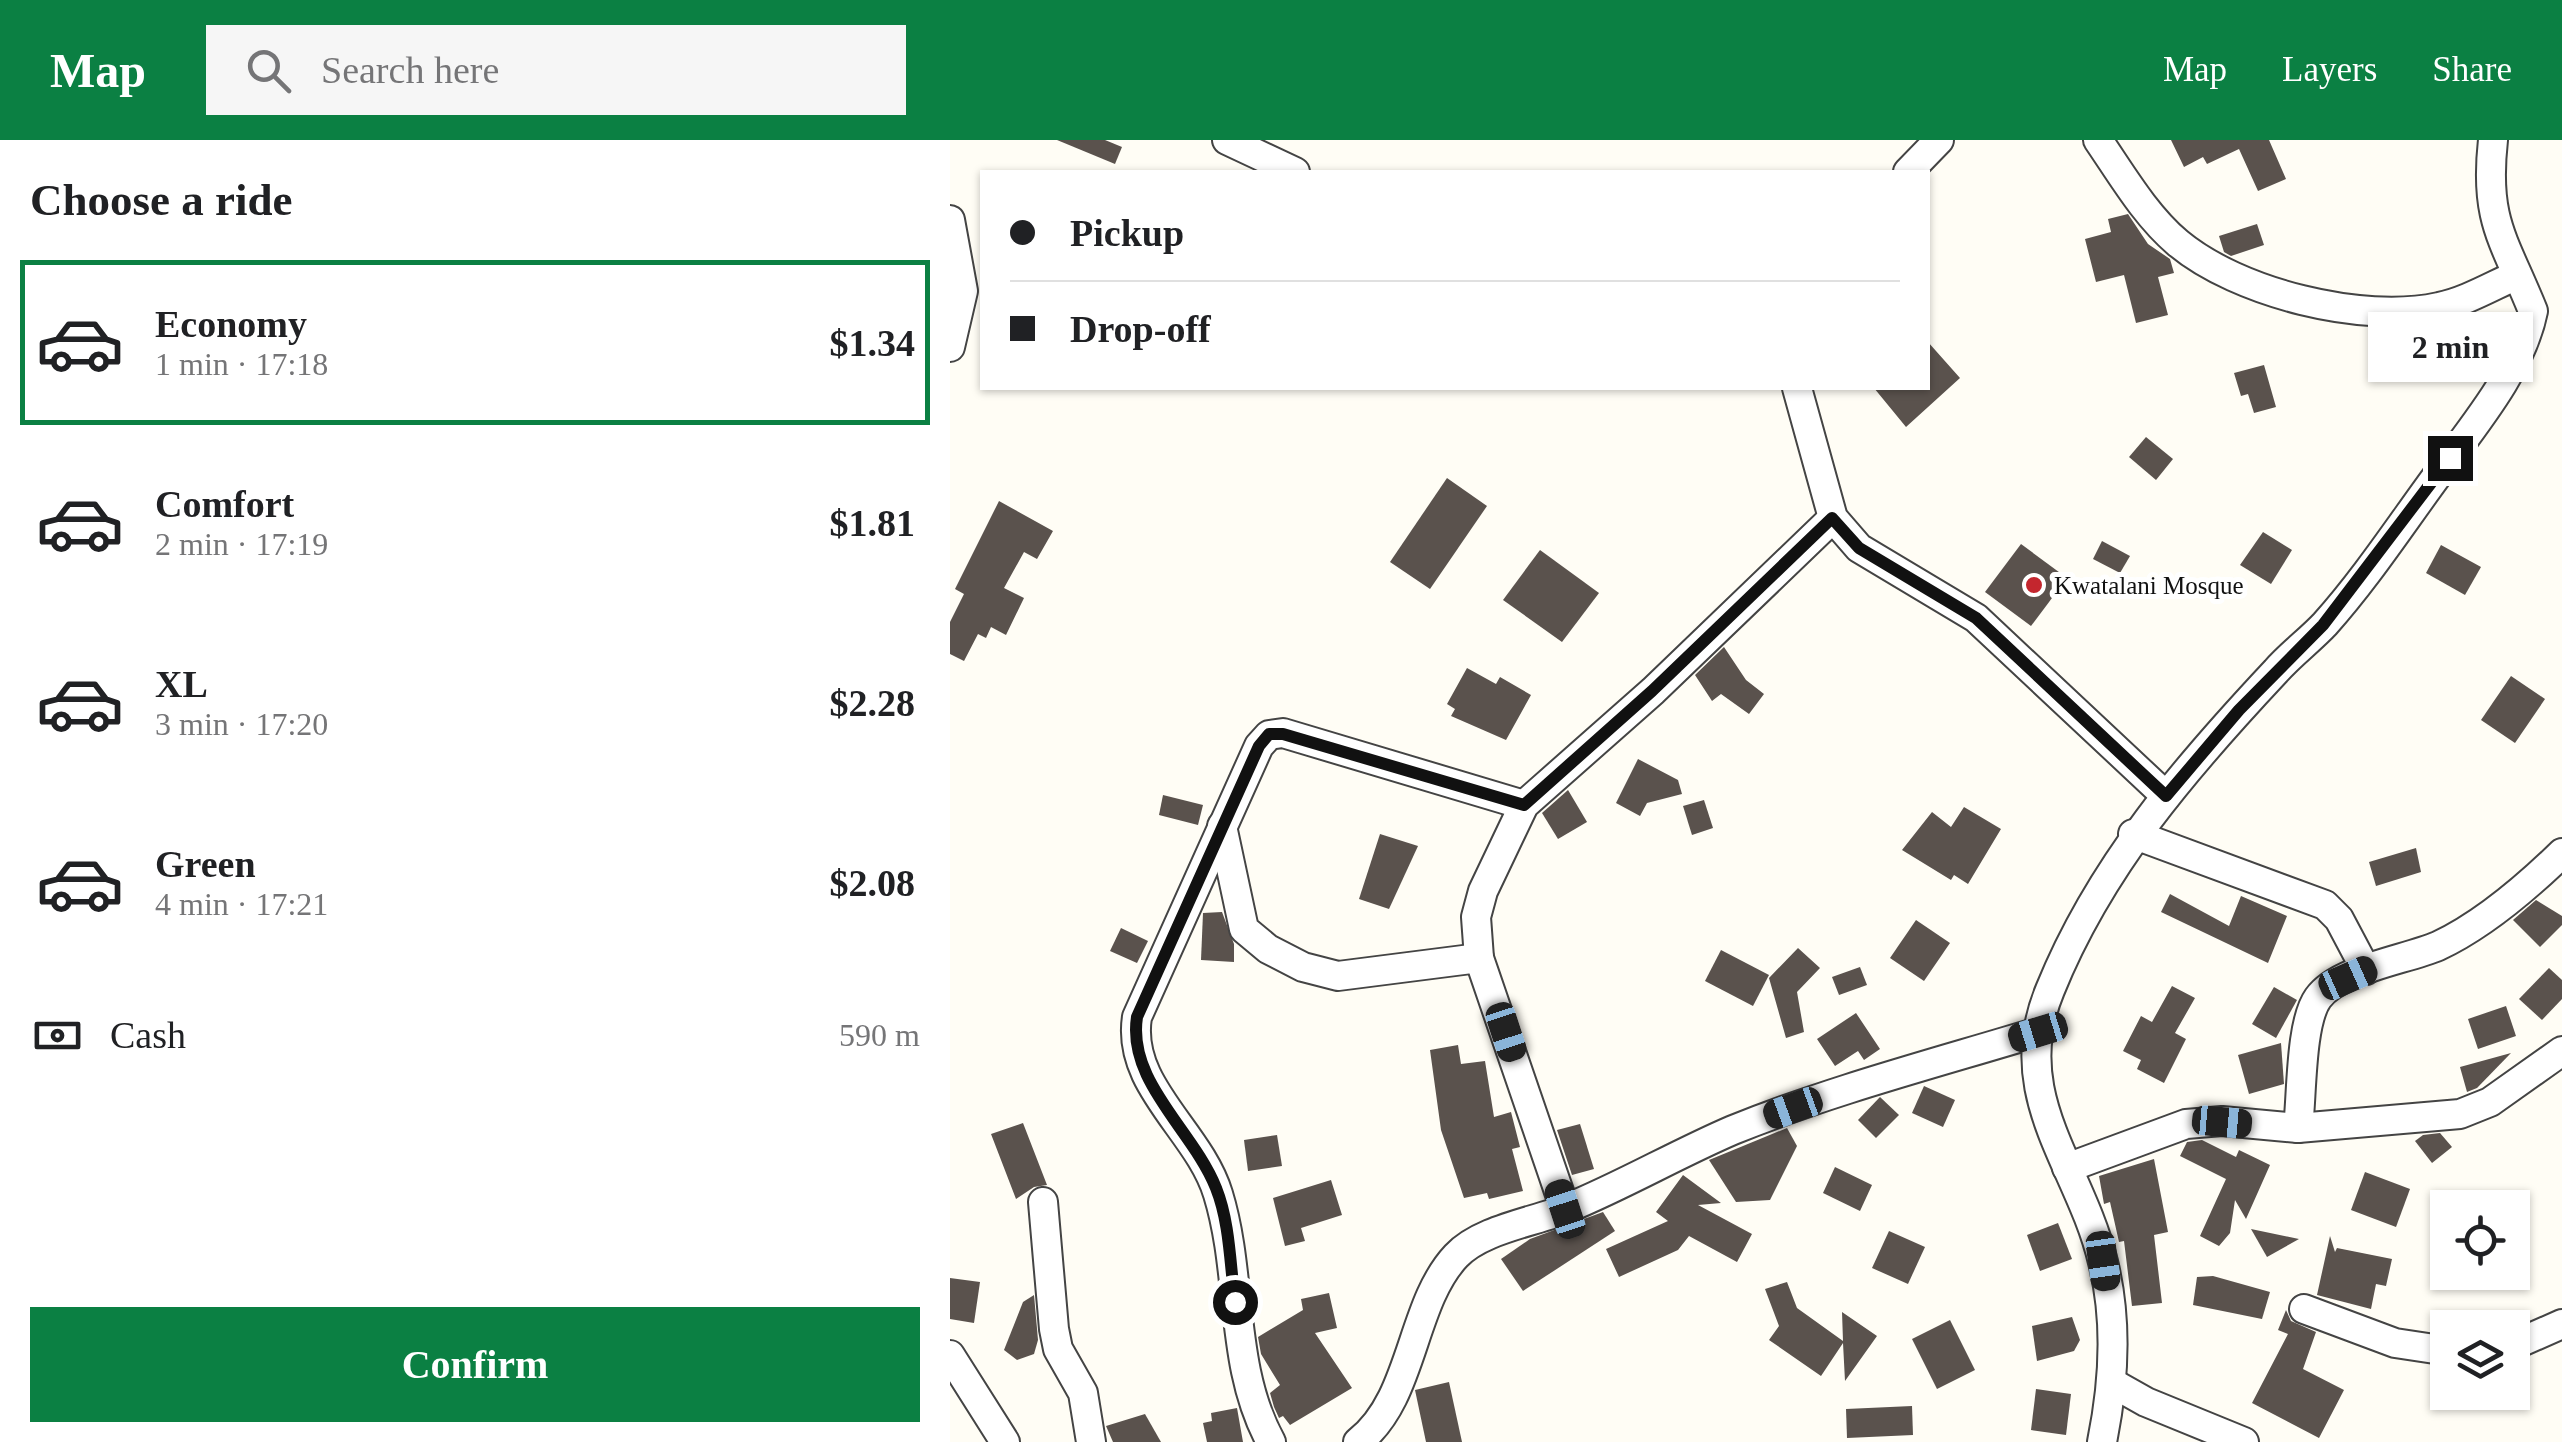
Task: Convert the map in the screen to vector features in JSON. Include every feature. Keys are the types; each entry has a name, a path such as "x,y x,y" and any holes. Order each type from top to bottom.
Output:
{"street":[{"path":"1226,140 1291,170"},
{"path":"1910,170 1939,140"},
{"path":"2098,140 2150,214 2174,240 2206,265 2246,282 2319,302 2412,312 2444,306 2517,276"},
{"path":"2102,1442 2114,1384 2103,1261 2040,1099 2033,1067 2048,993 2078,929 2134,834 2239,710 2323,625 2472,428 2529,328 2532,310 2496,229 2488,187 2493,140"},
{"path":"950,220 963,290 950,347"},
{"path":"1798,390 1832,518 1859,548 1976,618 2166,796"},
{"path":"1565,1209 1479,958 1476,917 1482,890 1524,805 1652,691 1832,518"},
{"path":"1270,1442 1261,1424 1242,1353 1218,1193 1206,1165 1140,1066 1133,1039 1137,1017 1259,746 1269,734 1283,734 1524,805"},
{"path":"1222,826 1244,929 1268,949 1302,967 1338,976 1479,958"},
{"path":"2134,834 2326,905 2339,919 2366,970"},
{"path":"2298,1128 2309,1021 2316,1000 2330,986 2439,945 2480,920 2562,853"},
{"path":"1358,1442 1372,1430 1387,1406 1445,1271 1469,1245 1565,1209 1731,1131 1824,1096 2038,1032"},
{"path":"2066,1168 2186,1124 2222,1122 2298,1128 2460,1114 2490,1102 2562,1051"},
{"path":"1043,1202 1058,1350 1082,1393 1091,1442"},
{"path":"2304,1309 2395,1343 2430,1349"},
{"path":"2530,1338 2562,1324"},
{"path":"950,1354 1005,1442"},
{"path":"2114,1384 2146,1402 2244,1442"}],"building":[{"path":"1057,140 1105,140 1122,147 1115,164"},
{"path":"2171,140 2269,140 2286,179 2258,191 2239,149 2207,164 2203,157 2184,167"},
{"path":"2128,214 2148,244 2170,259 2174,273 2158,277 2168,315 2136,323 2124,275 2096,282 2085,239 2111,232 2108,219"},
{"path":"2257,224 2264,245 2231,256 2224,252 2219,236"},
{"path":"1930,344 1960,378 1906,427 1876,390 1930,390"},
{"path":"2264,365 2276,407 2254,413 2248,394 2241,396 2234,373"},
{"path":"2146,437 2173,459 2156,480 2129,457"},
{"path":"1447,478 1487,506 1430,589 1390,562"},
{"path":"999,501 1053,531 1037,559 1024,552 1004,588 1024,598 1006,635 991,627 986,638 978,634 964,661 950,654 950,622 964,594 955,589"},
{"path":"2263,532 2292,550 2271,584 2240,565"},
{"path":"2102,541 2130,556 2120,573 2093,559"},
{"path":"2021,544 2067,578 2031,626 1985,592"},
{"path":"2441,545 2481,567 2465,595 2426,573"},
{"path":"1540,550 1599,593 1562,642 1503,600"},
{"path":"1724,647 1746,680 1764,694 1749,714 1721,694 1712,701 1695,675"},
{"path":"1467,668 1496,684 1500,677 1531,695 1506,740 1451,716 1455,709 1447,704"},
{"path":"2511,676 2545,699 2515,743 2481,720"},
{"path":"1638,759 1678,780 1682,794 1647,803 1640,816 1616,803"},
{"path":"1568,790 1587,822 1558,839 1542,813"},
{"path":"1163,795 1203,805 1198,825 1159,815"},
{"path":"1704,800 1713,828 1692,835 1683,806"},
{"path":"1964,807 2001,829 1968,884 1954,875 1951,880 1902,850 1932,812 1951,827"},
{"path":"1380,834 1418,846 1389,909 1359,899"},
{"path":"2416,848 2421,872 2376,886 2369,862"},
{"path":"2170,894 2229,926 2241,896 2287,916 2268,963 2161,912"},
{"path":"2536,900 2562,916 2562,925 2540,947 2513,920"},
{"path":"1222,912 1234,944 1234,962 1201,960 1203,913"},
{"path":"1916,920 1950,943 1924,981 1890,958"},
{"path":"1121,928 1148,941 1137,963 1110,951"},
{"path":"1798,948 1820,968 1797,992 1804,1032 1786,1038 1769,978"},
{"path":"1721,950 1769,975 1753,1006 1705,981"},
{"path":"1860,967 1867,985 1839,995 1832,977"},
{"path":"2549,968 2562,980 2562,999 2542,1020 2519,999"},
{"path":"2172,986 2195,998 2175,1033 2186,1039 2164,1083 2137,1069 2141,1060 2123,1051 2141,1016 2152,1022"},
{"path":"2274,987 2297,1000 2276,1038 2252,1024"},
{"path":"2506,1006 2516,1036 2478,1049 2468,1019"},
{"path":"1856,1013 1880,1049 1864,1060 1858,1051 1835,1066 1817,1039"},
{"path":"2281,1043 2284,1084 2249,1094 2238,1055"},
{"path":"1458,1045 1461,1064 1485,1061 1494,1117 1511,1112 1520,1147 1512,1149 1523,1191 1489,1199 1487,1193 1464,1198 1441,1130 1430,1050"},
{"path":"2511,1053 2477,1088 2467,1092 2460,1067"},
{"path":"1924,1086 1955,1100 1943,1127 1912,1113"},
{"path":"1880,1097 1899,1115 1876,1138 1858,1120"},
{"path":"1023,1123 1047,1185 1034,1187 1016,1199 991,1134"},
{"path":"1580,1124 1594,1169 1572,1175 1557,1130"},
{"path":"1787,1128 1797,1146 1770,1200 1736,1202 1709,1160"},
{"path":"2440,1133 2452,1147 2432,1163 2415,1141 2423,1135"},
{"path":"1277,1135 1282,1166 1248,1171 1244,1140"},
{"path":"2202,1140 2236,1157 2239,1150 2270,1165 2246,1219 2235,1200 2230,1233 2219,1246 2200,1236 2226,1179 2180,1156 2187,1142"},
{"path":"2154,1159 2168,1232 2154,1235 2162,1303 2132,1306 2124,1241 2119,1242 2110,1202 2104,1204 2099,1176"},
{"path":"1835,1167 1872,1185 1860,1211 1823,1193"},
{"path":"2365,1172 2410,1189 2396,1227 2351,1210"},
{"path":"1683,1175 1721,1203 1698,1205 1752,1234 1737,1262 1689,1236 1678,1250 1619,1277 1606,1249 1668,1221 1656,1212"},
{"path":"1331,1180 1342,1215 1301,1228 1305,1241 1285,1246 1273,1198"},
{"path":"1603,1212 1615,1231 1523,1291 1501,1259 1530,1239"},
{"path":"2058,1223 2072,1259 2040,1271 2027,1235"},
{"path":"2251,1229 2299,1239 2267,1257"},
{"path":"1889,1231 1925,1247 1908,1284 1872,1268"},
{"path":"2330,1236 2335,1252 2337,1248 2392,1259 2386,1286 2376,1284 2371,1309 2317,1295"},
{"path":"2213,1276 2270,1292 2262,1319 2193,1305 2197,1277"},
{"path":"950,1278 980,1282 974,1323 950,1319"},
{"path":"1787,1282 1797,1308 1843,1341 1842,1312 1877,1336 1845,1381 1843,1343 1821,1376 1769,1340 1779,1326 1765,1289"},
{"path":"1329,1293 1337,1328 1315,1333 1352,1388 1290,1425 1283,1416 1279,1418 1274,1407 1270,1393 1280,1385 1261,1354 1258,1337 1303,1310 1301,1299"},
{"path":"1034,1295 1038,1340 1034,1354 1017,1360 1004,1350 1023,1302"},
{"path":"2286,1310 2291,1321 2316,1332 2303,1369 2344,1390 2319,1438 2252,1403 2288,1334 2278,1330"},
{"path":"2072,1317 2080,1340 2074,1351 2037,1361 2032,1326"},
{"path":"1950,1320 1975,1370 1937,1389 1912,1339"},
{"path":"1449,1382 1462,1442 1426,1442 1415,1390"},
{"path":"2036,1389 2071,1394 2066,1435 2031,1430"},
{"path":"1912,1406 1913,1435 1847,1438 1846,1409"},
{"path":"1237,1408 1243,1442 1207,1442 1203,1423 1212,1421 1211,1413"},
{"path":"1145,1414 1161,1442 1113,1442 1106,1426"}],"place":[{"name":"Kwatalani Mosque","path":"2034,585"}],"route":[{"path":"1235,1302 1218,1193 1206,1165 1140,1066 1133,1039 1137,1017 1259,746 1269,734 1283,734 1524,805 1652,691 1832,518 1859,548 1976,618 2166,796 2239,710 2323,625 2450,458"}]}
